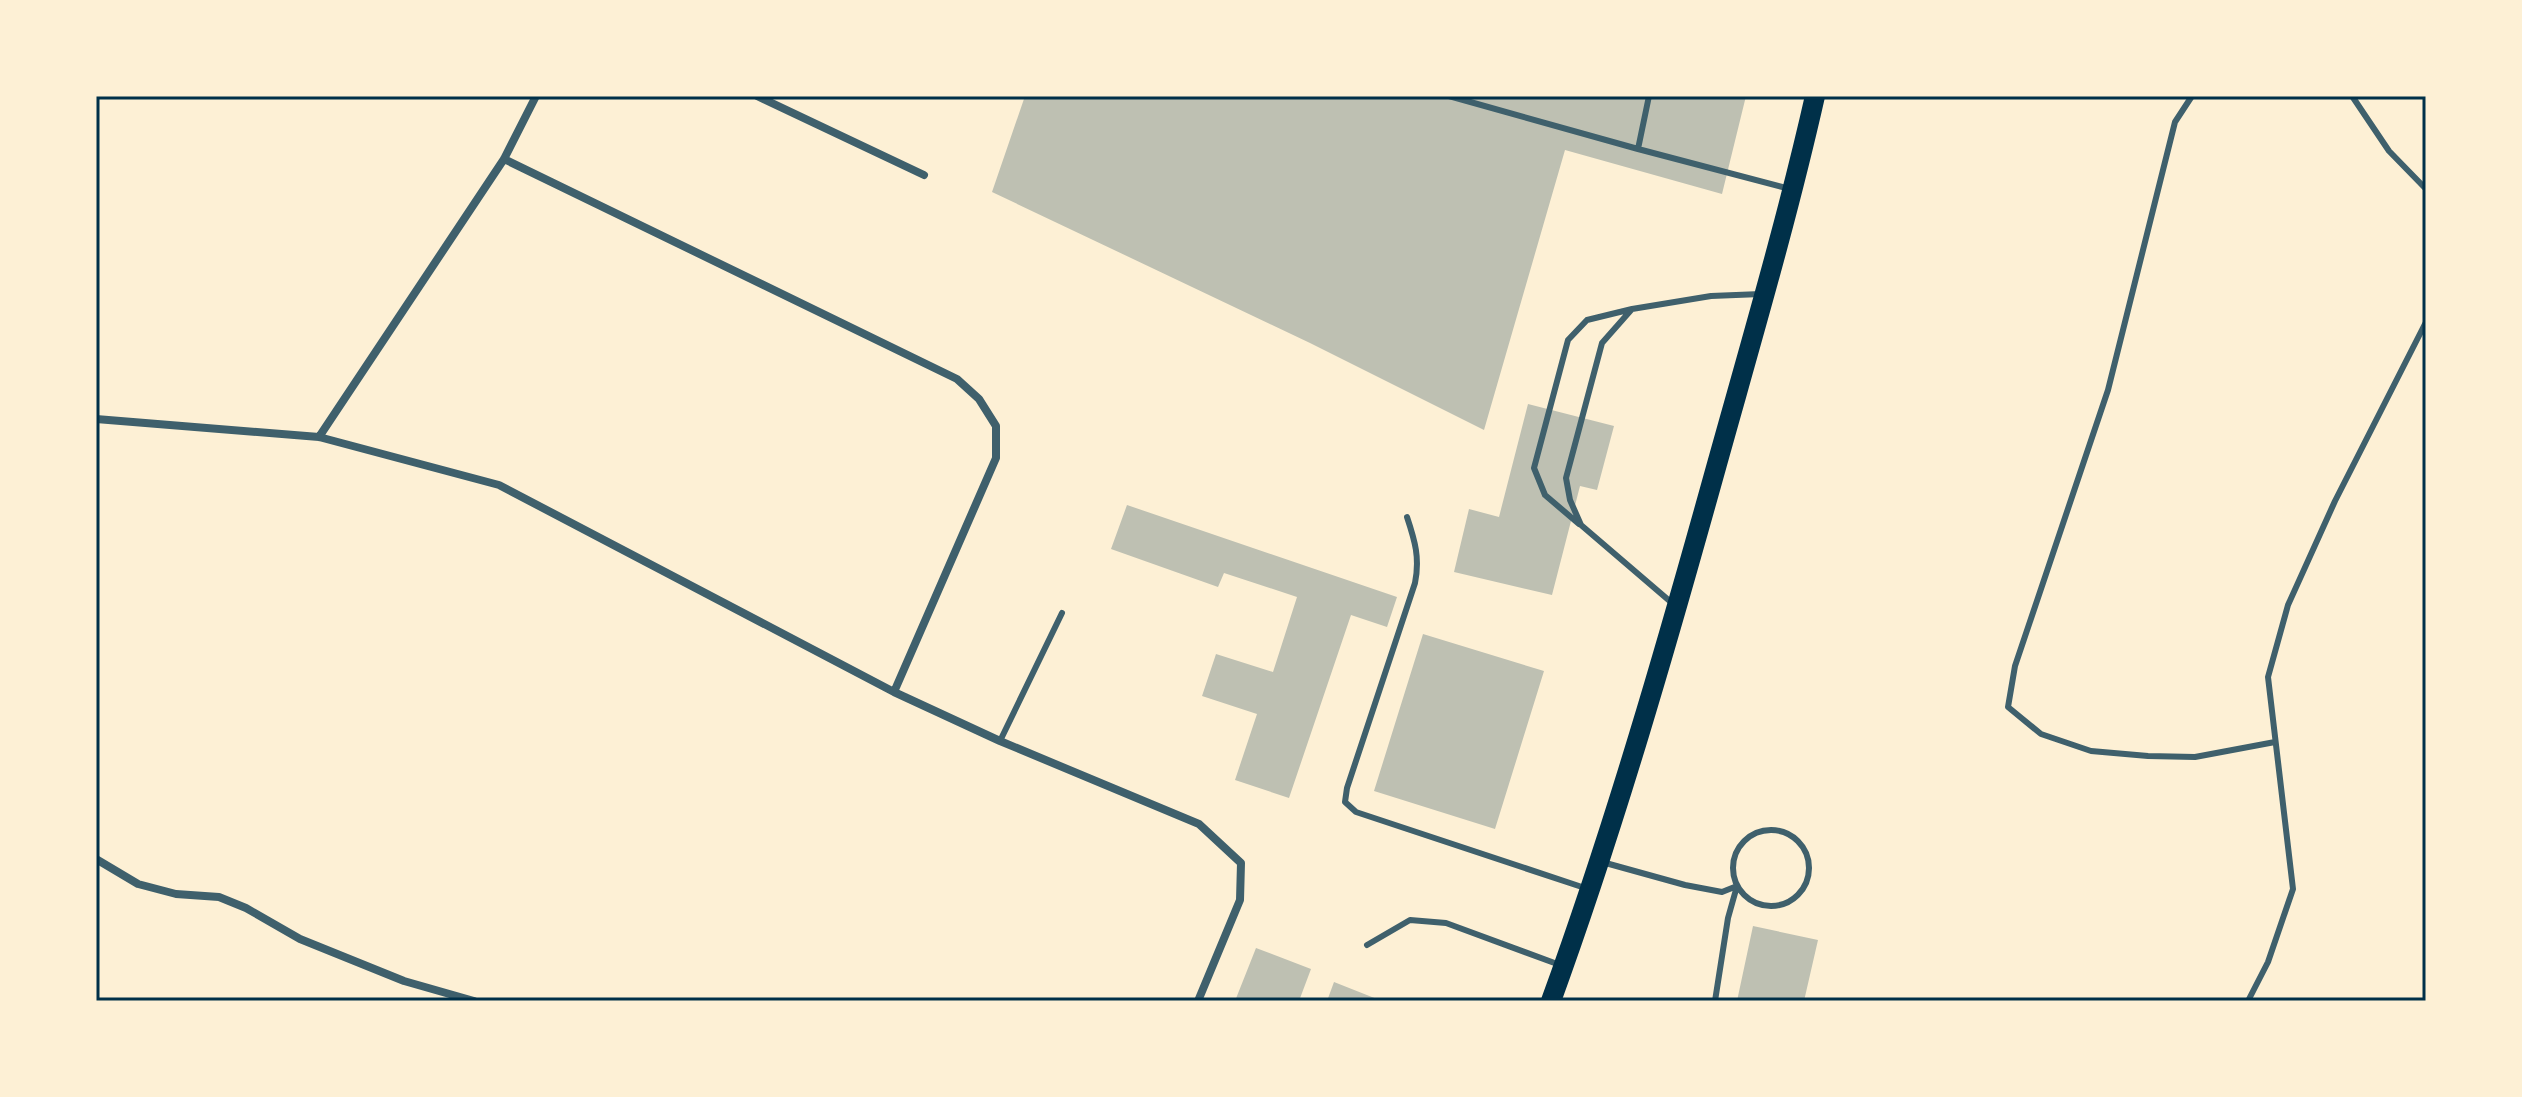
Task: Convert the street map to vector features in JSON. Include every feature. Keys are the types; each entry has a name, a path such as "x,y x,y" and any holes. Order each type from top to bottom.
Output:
{"main road":[{"path":"1551,1001 1599,861 1677,607 1794,189 1815,96"}],"street":[{"path":"319,437 504,159 536,96"},
{"path":"757,96 924,175"},
{"path":"504,159 957,379 979,399 996,426 996,458 894,692"},
{"path":"96,419 319,437 499,485 894,692 1000,741 1199,824 1241,863 1240,900 1198,1001"},
{"path":"96,859 138,884 176,894 219,897 246,908 300,939 404,981 474,1001"}],"lane":[{"path":"1449,96 1794,189"},
{"path":"1638,149 1649,96"},
{"path":"2192,96 2175,122 2108,390 2015,666 2008,707 2041,734 2091,751 2195,757 2275,742"},
{"path":"2352,96 2389,151 2426,189"},
{"path":"1677,607 1545,495 1534,468 1568,340 1587,320 1632,309 1711,296 1764,294"},
{"path":"1581,525 1570,500 1566,478 1602,343 1632,309"},
{"path":"2248,1001 2268,962 2293,889 2268,677 2288,605 2335,501 2426,322"},
{"path":"1407,517 1418,549 1417,574 1345,802 1356,812 1588,890"},
{"path":"1000,741 1062,613"},
{"path":"1715,1001 1728,918 1737,886 1733,874 1738,849 1747,838 1772,830 1795,839 1803,847 1808,858 1806,882 1792,900 1780,905 1757,904 1737,886"},
{"path":"1599,861 1722,892 1737,886"},
{"path":"1367,945 1410,920 1446,923 1563,967"}],"building":[{"path":"1025,96 1746,96 1722,194 1565,150 1484,430 1310,343 992,192"},
{"path":"1528,404 1614,426 1597,490 1580,486 1552,595 1454,572 1469,509 1499,517"},
{"path":"1127,505 1397,597 1387,627 1351,615 1289,798 1235,780 1257,714 1202,696 1216,654 1273,672 1297,597 1224,573 1218,587 1111,549"},
{"path":"1423,634 1544,671 1495,829 1374,791"},
{"path":"1753,926 1818,940 1804,1001 1737,1001"},
{"path":"1256,948 1311,969 1299,1001 1235,1001"},
{"path":"1334,982 1382,1001 1327,1001"}]}
